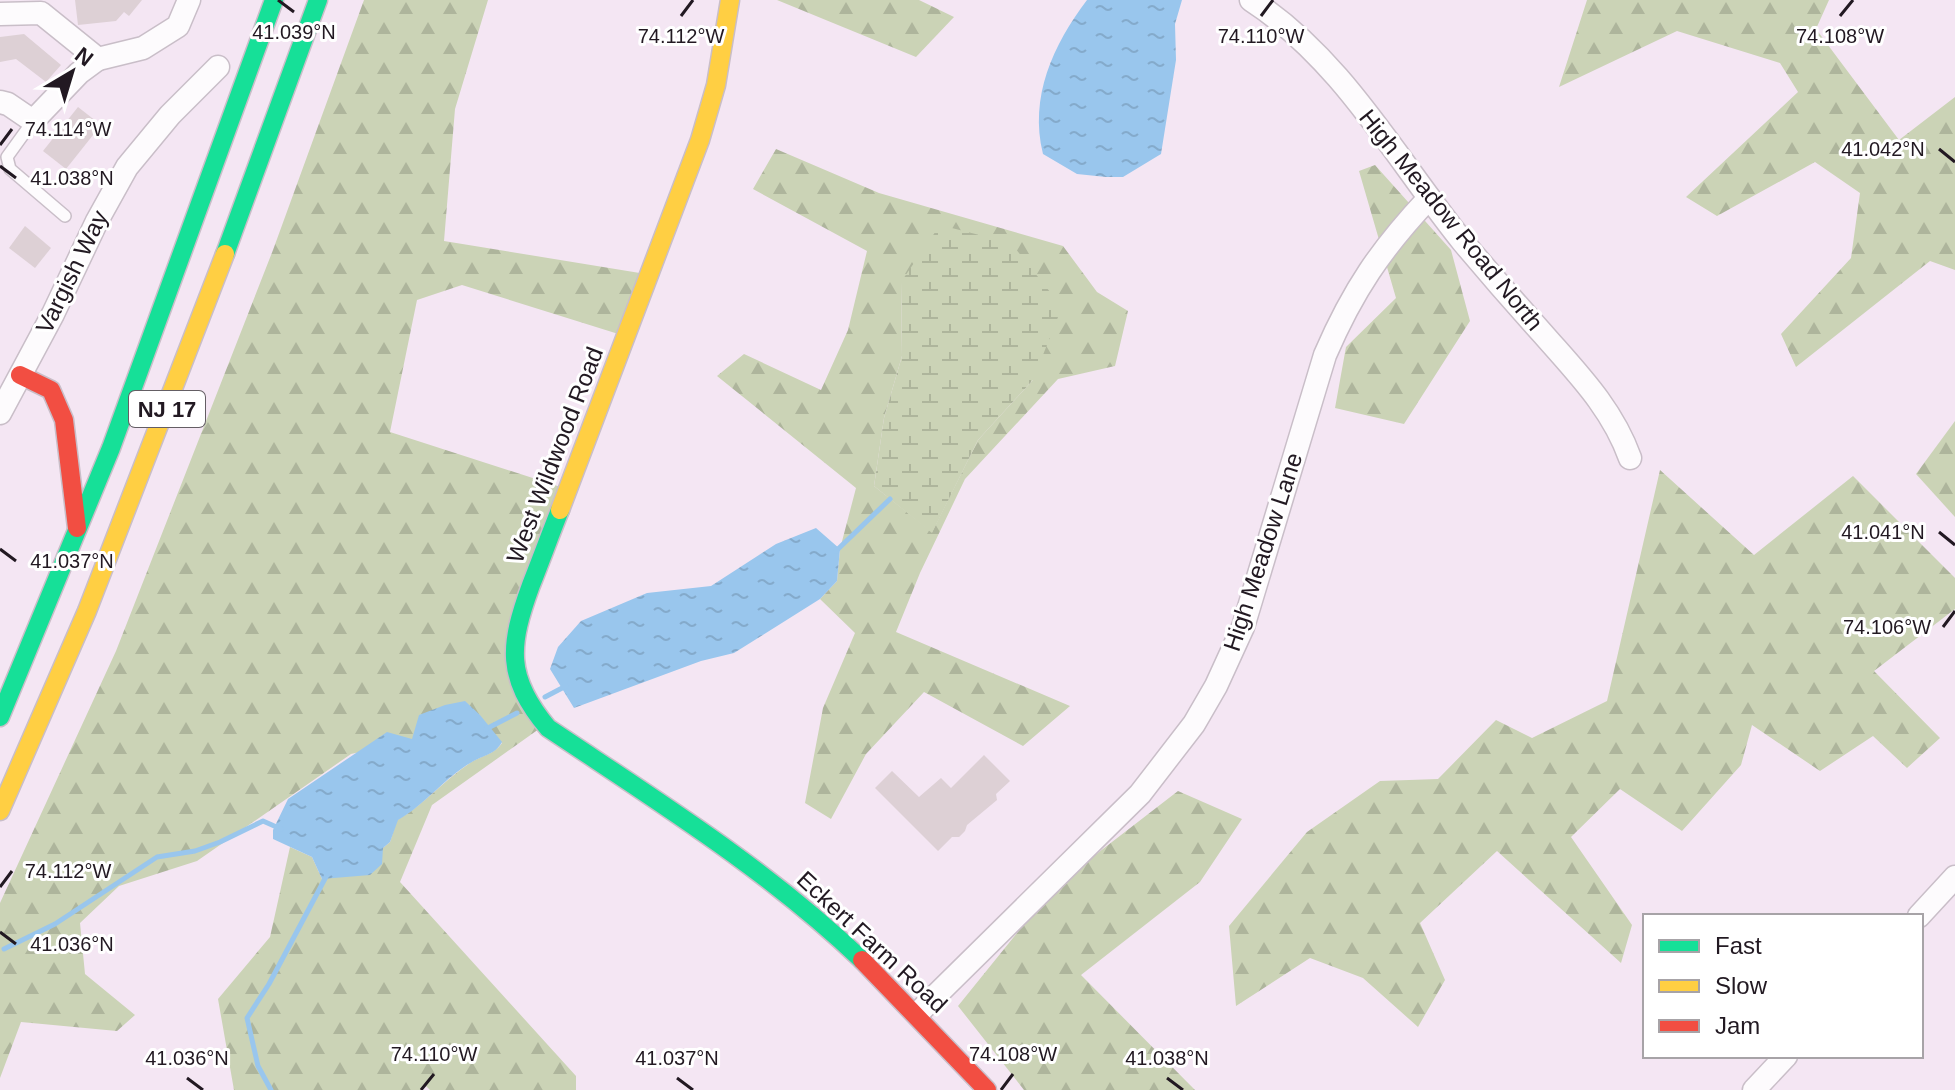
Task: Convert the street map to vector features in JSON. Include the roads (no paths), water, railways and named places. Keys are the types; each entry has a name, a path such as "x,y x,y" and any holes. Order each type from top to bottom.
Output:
{"main road":[{"name":"NJ 17","path":"0,717 111,448 274,0"},
{"name":"NJ 17","path":"0,811 75,645 143,475 318,0"},
{"name":"West Wildwood Road","path":"715,841 548,728 531,710 520,690 514,668 513,645 518,620 700,140 716,85 730,0"},
{"path":"228,60 259,39"},
{"path":"15,372 51,390 64,420 77,531"},
{"name":"Eckert Farm Road","path":"715,841 768,879 827,928 918,1013 987,1090"}],"street":[{"path":"0,102 33,121 79,73 98,59 143,48 178,26 189,0"},
{"name":"High Meadow Road North","path":"1251,0 1292,30 1336,74 1429,198 1501,286 1592,388 1612,418 1630,458"},
{"path":"0,14 41,13 98,59"},
{"name":"Vargish Way","path":"0,413 15,372 53,314 97,221 127,167 170,115 228,60"},
{"name":"High Meadow Lane","path":"918,1013 1140,794 1194,724 1216,686 1243,627 1325,355 1342,316 1362,279 1391,239 1429,198"},
{"path":"1921,914 1955,877"},
{"path":"1754,1090 1784,1058"}],"lane":[{"path":"33,121 7,157 10,169 65,216"}],"water":[{"path":"1087,0 1182,0 1175,24 1176,60 1161,154 1123,177 1077,174 1043,154 1039,112 1047,72 1064,35"},
{"path":"816,528 840,549 837,581 820,599 734,653 701,661 574,708 550,669 558,647 581,621 647,593 711,586 776,544"},
{"path":"465,701 502,742 492,752 462,768 398,820 390,842 383,848 382,864 370,875 322,879 312,857 273,839 273,830 288,799 387,732 412,739 419,715"}],"waterway":[{"path":"836,551 890,499"},
{"path":"545,697 566,686"},
{"path":"486,729 517,713"},
{"path":"4,949 55,924 157,857 195,851 263,821 281,829"},
{"path":"271,1090 258,1066 247,1018 269,984 328,873"}]}
